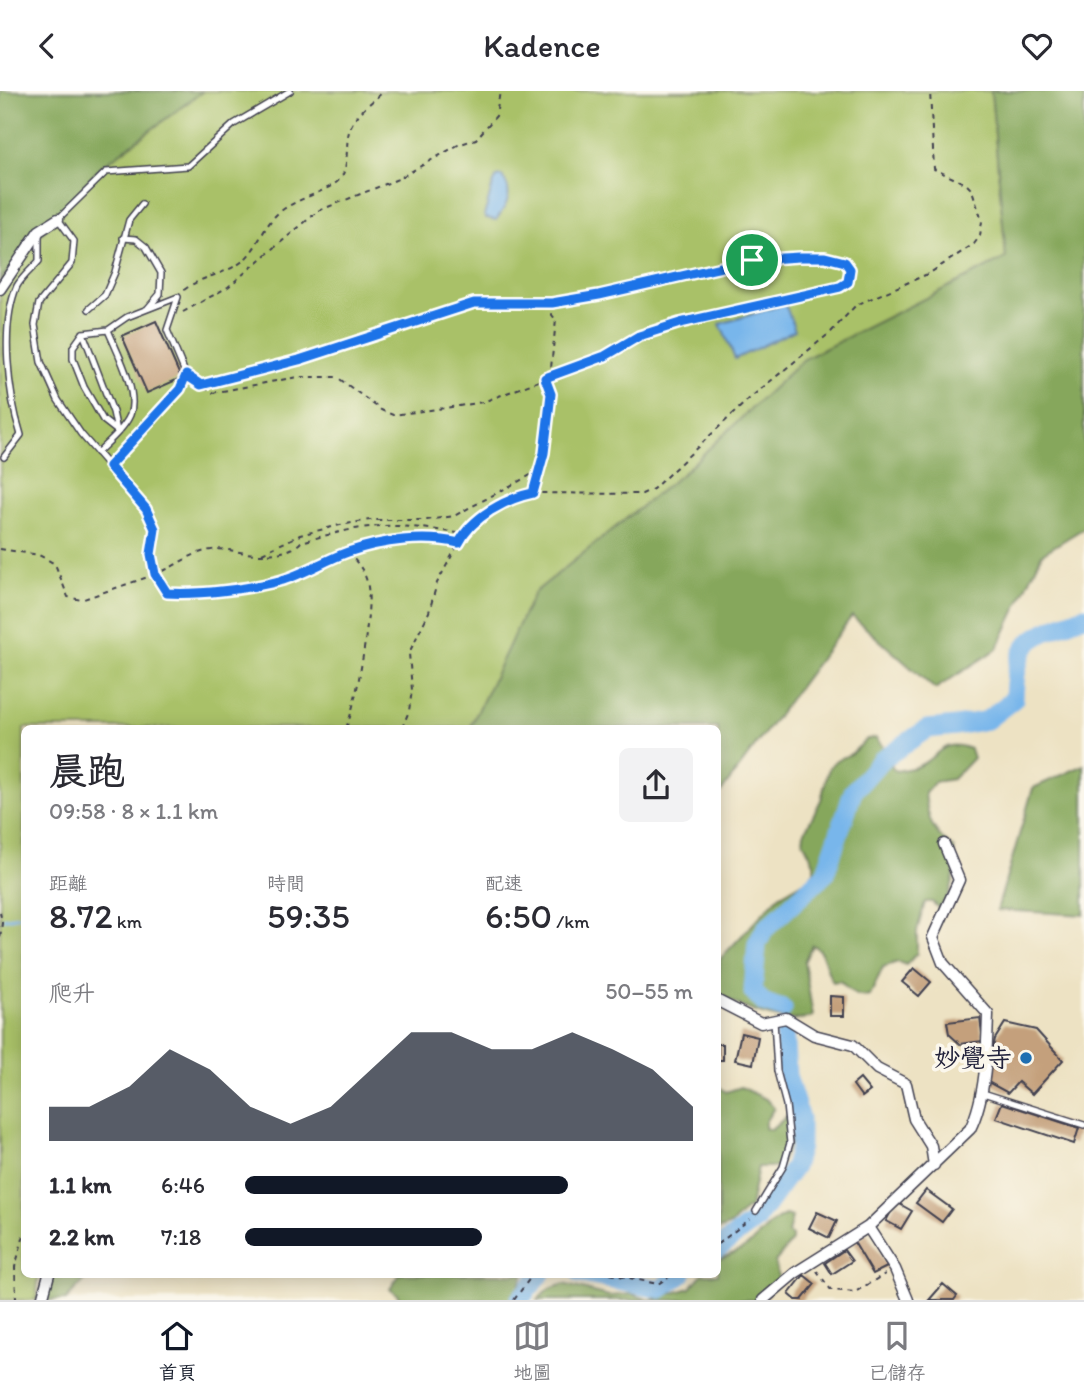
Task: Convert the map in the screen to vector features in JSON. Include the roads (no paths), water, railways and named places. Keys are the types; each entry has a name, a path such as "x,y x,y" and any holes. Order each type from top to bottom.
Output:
{"street":[{"path":"0,289 38,231 58,219"},
{"path":"763,1300 794,1273 868,1227 970,1129 978,1113 987,1050 988,1014 943,963 933,937 959,880 944,844"},
{"path":"721,1003 761,1023 786,1018 814,1035 853,1045 877,1069 906,1084 915,1119 931,1146 934,1165"},
{"path":"868,1227 895,1269 908,1300"},
{"path":"42,1300 48,1278"}],"lane":[{"path":"290,91 234,124 188,166 106,172 58,219 74,241 72,263 38,303 35,325 41,362 58,400 97,453 146,509 155,529 151,554 155,574 167,593 188,595 280,581 347,552"},
{"path":"89,309 105,295 115,272 130,220 142,204"},
{"path":"4,457 21,435 14,414 4,329 17,286 38,261 38,231"},
{"path":"123,238 136,239 146,247 161,273 159,294 146,309"},
{"path":"109,466 180,389 186,375 167,330 178,297 127,317 108,330 83,333 73,347 74,359 84,387 103,420 117,431"},
{"path":"97,453 129,417 133,404 131,389 108,330"},
{"path":"83,333 113,412 117,431"},
{"path":"756,1211 783,1167 790,1143 786,1105 777,1071 774,1020"},
{"path":"980,1092 1084,1125"}],"water":[{"path":"502,176 509,193 506,204 496,220 486,218 484,215 493,186 497,177"},
{"path":"785,304 795,330 735,359 720,324"}],"waterway":[{"path":"783,1009 764,1003 753,992 757,944 765,929 825,874 853,792 881,760 927,729 987,720 1014,699 1018,663 1030,642 1051,629 1084,616"},
{"path":"4,919 21,916"},
{"path":"721,1246 755,1221 794,1167 800,1147 800,1118 787,1076 784,1029"},
{"path":"519,1300 538,1278"},
{"path":"602,1278 661,1289 676,1278"}],"place":[{"name":"妙覺寺","path":"1026,1058"}]}
